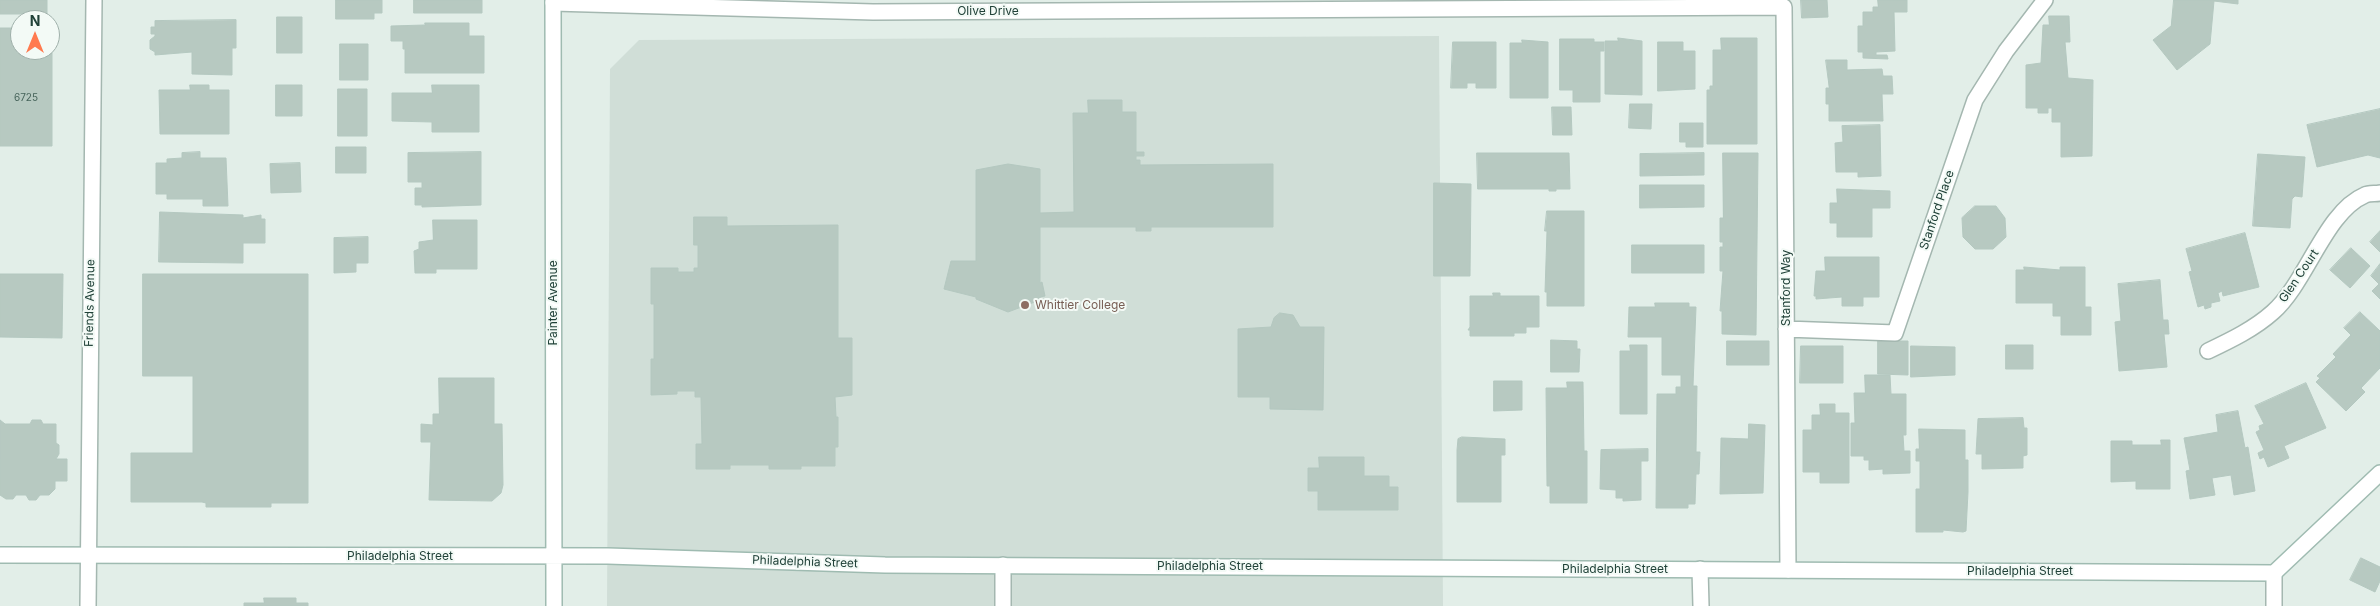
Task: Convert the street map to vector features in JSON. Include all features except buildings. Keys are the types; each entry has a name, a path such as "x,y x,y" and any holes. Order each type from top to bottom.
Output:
{"street":[{"name":"Friends Avenue","path":"88,606 94,0"},
{"name":"Stanford Place","path":"1786,329 1894,334 1975,100 2006,51 2045,0"},
{"name":"Olive Drive","path":"553,2 873,12 1784,7"},
{"name":"Painter Avenue","path":"553,2 554,606"},
{"name":"Stanford Way","path":"1784,7 1788,570"},
{"name":"Glen Court","path":"2208,351 2243,334 2274,311 2298,281 2338,216 2365,194 2380,194"},
{"path":"2274,606 2274,573 2380,473"},
{"name":"Philadelphia Street","path":"0,555 554,556 885,565 2274,573"},
{"path":"1002,565 1003,606"},
{"path":"1700,569 1701,606"}],"shaded area":[{"name":"Whittier College","path":"1439,36 1443,606 607,606 610,69 639,40"}],"place":[{"name":"Whittier College","path":"1025,305"}]}
